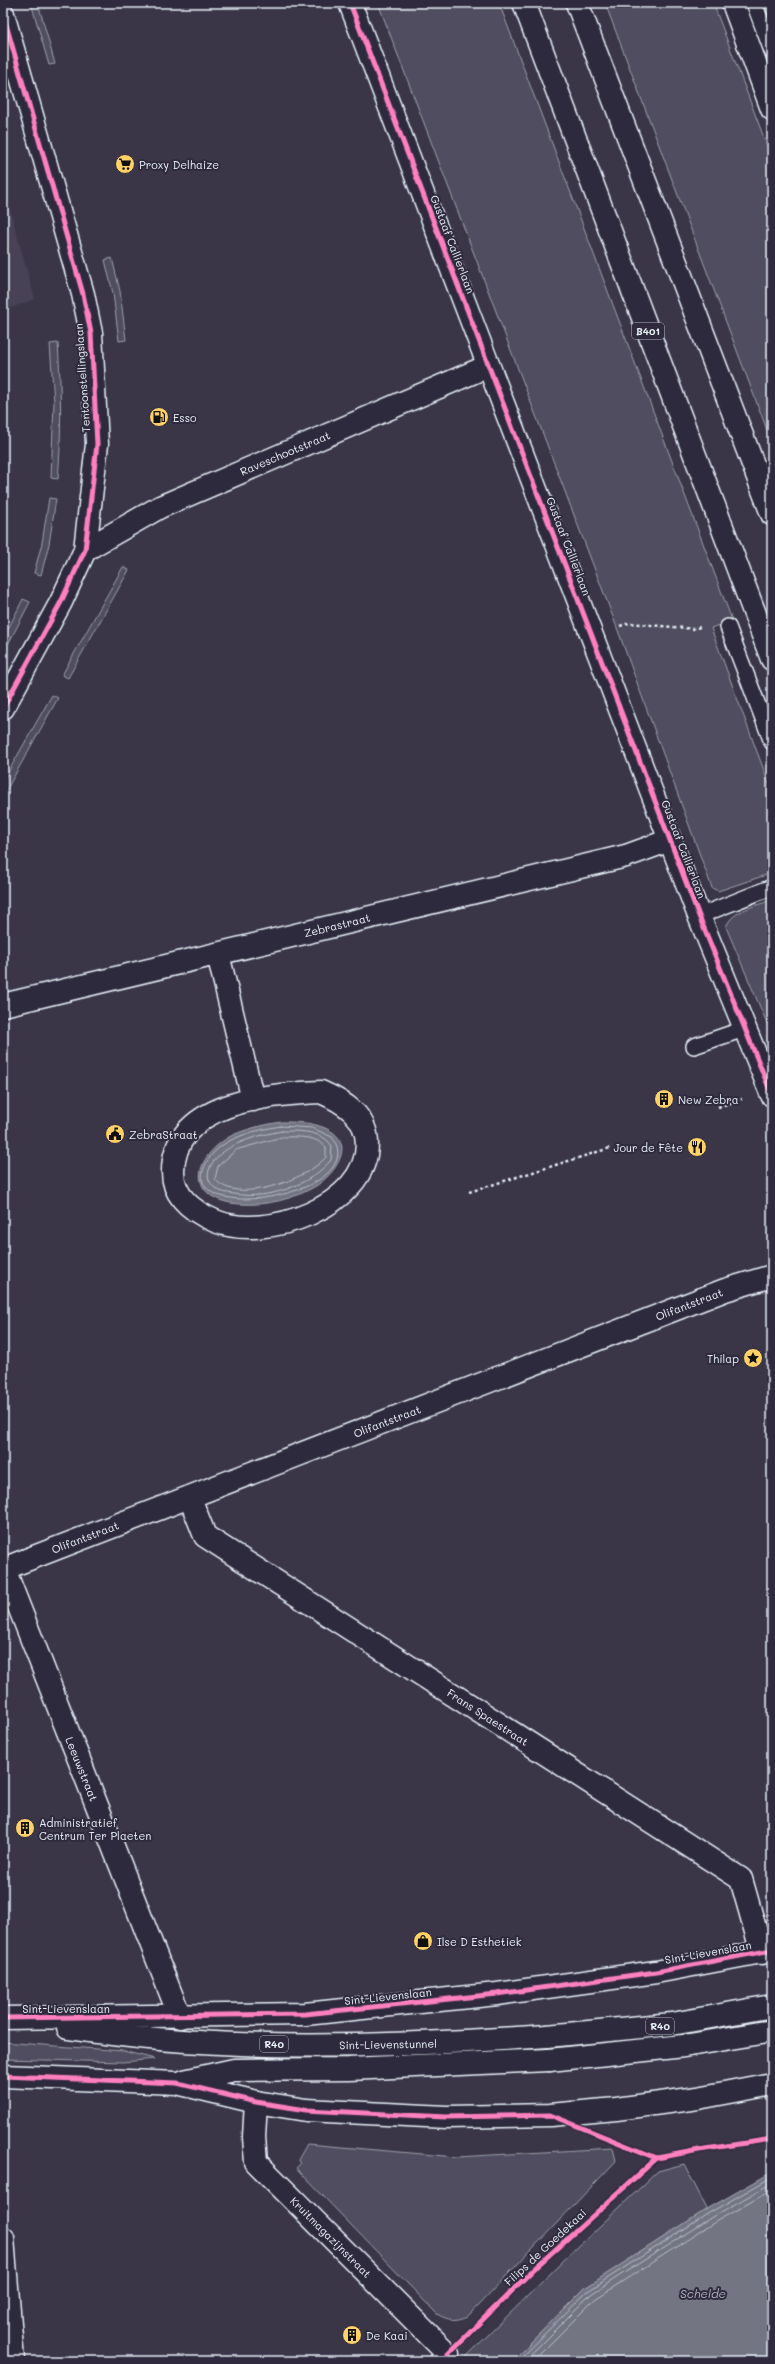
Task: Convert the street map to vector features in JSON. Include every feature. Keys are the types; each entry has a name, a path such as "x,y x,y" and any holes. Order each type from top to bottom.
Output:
{"main road":[{"name":"Gustaaf Callierlaan","path":"350,3 488,366 593,634 699,916 772,1095"},
{"name":"B401","path":"524,3 772,660"},
{"path":"577,3 772,514"},
{"path":"733,3 772,109"},
{"name":"Tentoonstellingslaan","path":"3,14 83,294 91,332 96,444 85,550 61,602 3,708"},
{"name":"Raveschootstraat","path":"85,550 160,507 488,366"},
{"name":"Zebrastraat","path":"3,1005 626,856 670,840"},
{"path":"218,954 253,1100"},
{"path":"321,1092 340,1100 357,1114 367,1134 367,1156 359,1176 345,1192 327,1205 286,1222 241,1226 220,1222 200,1214 183,1201 173,1181 173,1158 182,1138 195,1122 221,1109 253,1100 292,1093 321,1092"},
{"name":"Olifantstraat","path":"3,1568 190,1498 725,1290 772,1276"},
{"name":"Frans Spaestraat","path":"190,1498 206,1536 741,1879 767,1951"},
{"name":"Leeuwstraat","path":"3,1568 180,2017"},
{"name":"Sint-Lievenslaan","path":"3,2018 180,2017 305,2014 378,2008 656,1972 767,1951"},
{"name":"Sint-Lievenstunnel","path":"3,2018 124,2037 288,2045 419,2044 547,2036 672,2024 772,2006"},
{"name":"Sint-Lievenstunnel","path":"177,2083 234,2070 349,2069 549,2060 684,2046 772,2031"},
{"name":"R40","path":"3,2076 177,2083 256,2102 306,2110 446,2117 550,2115 616,2109 698,2098 772,2084"},
{"name":"Kruitmagazijnstraat","path":"256,2102 254,2136 256,2162 445,2357"},
{"path":"3,2238 14,2361"}],"lane":[{"path":"754,3 772,51"},
{"path":"728,627 772,742"},
{"path":"699,916 772,887"},
{"path":"694,1046 744,1029"}],"path":[{"path":"593,634 629,623 695,629 718,621 728,627"},
{"path":"469,1192 610,1148"}],"shaded area":[{"path":"31,3 38,3 55,64 49,65"},
{"path":"378,3 499,3 732,620 711,628 772,792 772,873 718,891 712,888 613,617"},
{"path":"605,3 713,3 772,159 772,443"},
{"path":"763,3 772,3 772,26"},
{"path":"3,185 35,299 3,311"},
{"path":"112,258 120,291 126,340 119,341 113,293 105,260"},
{"path":"58,343 61,411 58,479 51,478 54,402 50,344"},
{"path":"49,498 56,499 49,544 41,575 34,573 42,543"},
{"path":"123,567 129,570 68,678 62,675"},
{"path":"23,599 30,602 3,654 3,639"},
{"path":"52,695 58,698 3,796 3,781"},
{"path":"772,900 772,1035 726,927 733,916 745,909"},
{"path":"3,2042 123,2051 155,2059 123,2062 3,2059"},
{"path":"307,2144 457,2157 613,2148 616,2161 468,2316 452,2320 437,2314 296,2168 300,2164 298,2160"},
{"path":"684,2164 707,2209 585,2288 512,2361 462,2361 564,2260 658,2171"}],"water":[{"path":"281,1122 303,1123 320,1126 335,1134 340,1141 342,1149 336,1166 330,1173 316,1186 307,1191 270,1203 240,1204 223,1201 211,1196 204,1188 200,1178 201,1168 207,1157 216,1147 229,1137 241,1132"},
{"name":"Schelde","path":"772,2172 772,2361 512,2361 585,2288 707,2209"}],"cycle path":[{"path":"350,3 699,916 772,1095"},
{"path":"3,14 83,294 91,333 97,444 85,550 61,602 3,708"},
{"path":"3,2018 305,2014 497,1994 656,1972 772,1950"},
{"path":"3,2076 177,2083 256,2102 306,2110 446,2117 550,2115 657,2158"},
{"path":"657,2158 772,2139"},
{"name":"Filips de Goedekaai","path":"448,2354 537,2266 657,2158"}],"place":[{"name":"Proxy Delhaize","path":"125,164"},
{"name":"Esso","path":"159,417"},
{"name":"New Zebra","path":"664,1099"},
{"name":"ZebraStraat","path":"115,1134"},
{"name":"Jour de Fête","path":"697,1147"},
{"name":"Thilap","path":"753,1358"},
{"name":"Administratief Centrum Ter Plaeten","path":"25,1828"},
{"name":"Ilse D Esthetiek","path":"423,1941"},
{"name":"De Kaai","path":"352,2335"}]}
